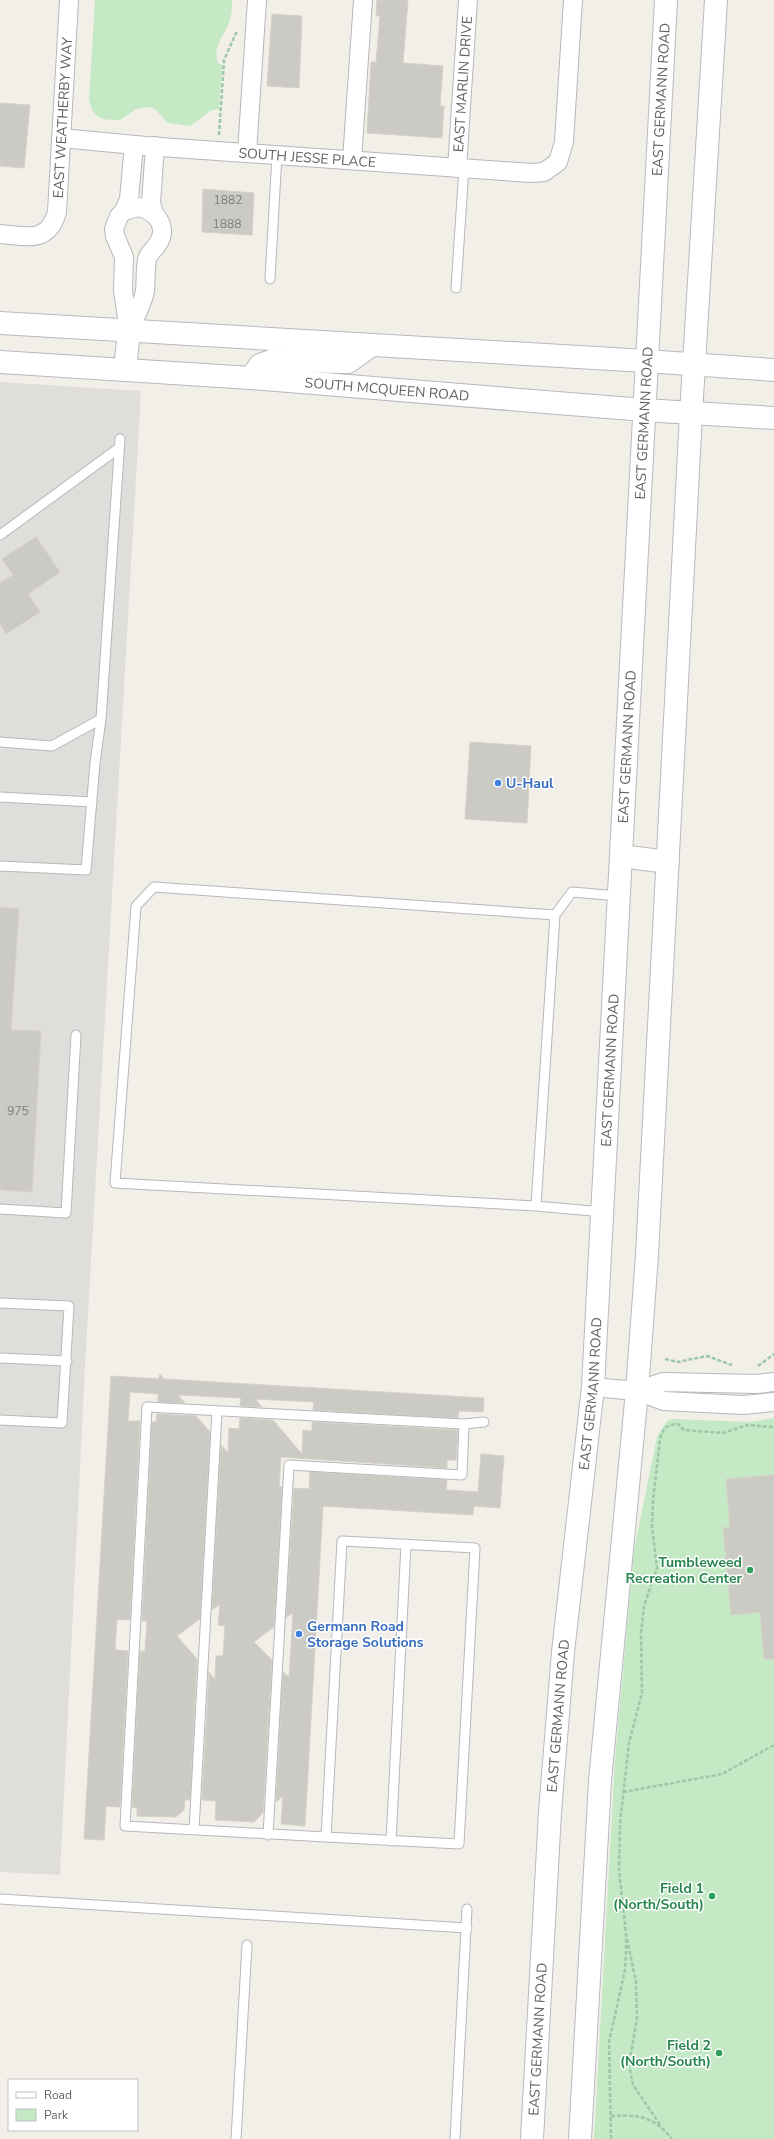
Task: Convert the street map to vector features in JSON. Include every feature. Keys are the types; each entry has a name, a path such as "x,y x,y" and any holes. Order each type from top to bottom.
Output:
{"main road":[{"name":"EAST GERMANN ROAD","path":"532,2139 550,1805 563,1652 594,1387 646,361 666,0"},
{"path":"580,2139 600,1782 637,1391 647,1255 691,414 716,0"},
{"path":"0,323 646,361 774,370"},
{"path":"125,369 129,331"},
{"path":"251,378 260,365 271,361 348,362 372,345"},
{"name":"SOUTH MCQUEEN ROAD","path":"0,362 251,378 691,414 774,418"},
{"path":"621,856 668,862"}],"street":[{"name":"EAST WEATHERBY WAY","path":"0,234 35,236 45,233 52,226 57,212 70,0"},
{"path":"247,153 256,0"},
{"path":"352,160 363,0"},
{"name":"EAST MARLIN DRIVE","path":"460,168 468,0"},
{"name":"SOUTH JESSE PLACE","path":"61,138 218,151 531,173 544,172 553,168 562,155 573,0"},
{"path":"129,331 123,291 124,257 115,236 114,229 119,216 124,211 130,199 134,145"},
{"path":"129,331 145,292 147,258 161,238 161,223 154,213 151,203 155,146"},
{"path":"124,211 138,207 154,213"},
{"path":"637,1391 664,1382 750,1384 774,1382"},
{"path":"594,1387 637,1391 664,1401 743,1405 774,1402"}],"lane":[{"path":"270,279 278,155"},
{"path":"456,288 460,168"},
{"path":"0,535 120,443 102,719 86,870 0,866"},
{"path":"0,742 52,746 102,719"},
{"path":"0,797 92,802"},
{"path":"555,915 154,887 136,906 115,1183 536,1206 604,1212"},
{"path":"536,1206 555,915 572,892 619,896"},
{"path":"0,1209 66,1213 76,1035"},
{"path":"0,1303 69,1306 62,1423 0,1420"},
{"path":"0,1358 66,1361"},
{"path":"326,1837 342,1541 474,1548 458,1844 326,1837 268,1836 125,1826 147,1407 464,1424 484,1422"},
{"path":"194,1830 216,1411"},
{"path":"268,1836 288,1466 462,1475 464,1424"},
{"path":"391,1840 406,1544"},
{"path":"0,1899 467,1928"},
{"path":"455,2139 467,1909"},
{"path":"236,2139 247,1945"}],"path":[{"path":"218,151 224,60 239,28"},
{"path":"750,1366 758,1366 774,1354"},
{"path":"665,1359 678,1362 707,1356 734,1366"},
{"path":"672,2139 661,2126 633,2085 629,2065 637,2018 636,1982 626,1934 620,1887 619,1853 623,1792 629,1743 642,1694 640,1644 644,1606 657,1568 652,1527 653,1501 662,1430 667,1425 678,1424 684,1430 723,1433 747,1425 774,1427"},
{"path":"623,1792 722,1774 774,1745"},
{"path":"611,2139 609,2042 625,1970 626,1934"},
{"path":"611,2116 639,2116 661,2126"}],"shaded area":[{"path":"0,382 141,391 85,1366 60,1875 0,1872"}],"green space":[{"path":"95,0 232,0 231,14 228,24 216,51 218,63 222,65 219,109 212,110 190,126 168,123 156,110 150,107 136,109 120,120 108,120 99,117 93,111 89,99"},
{"path":"774,1418 774,2139 594,2139 615,1759 634,1550 657,1437 667,1421 672,1419 750,1422"}],"building":[{"path":"377,0 408,0 403,63 443,66 440,106 444,106 442,138 367,133 371,62 376,62 380,16 376,16"},
{"path":"272,14 302,16 299,88 267,86"},
{"path":"0,103 30,105 24,168 0,166"},
{"path":"203,189 254,193 252,235 202,232"},
{"path":"36,537 60,572 28,594 40,612 6,634 0,624 0,583 13,575 2,559"},
{"name":"U-Haul","path":"470,742 531,746 527,823 465,819"},
{"path":"0,907 19,909 11,1030 41,1031 32,1192 0,1190"},
{"path":"160,1374 164,1379 484,1398 483,1412 459,1411 458,1418 313,1410 314,1402 255,1399 262,1407 240,1406 241,1398 178,1395 185,1403 158,1402 158,1394 130,1392 128,1421 140,1421 130,1620 117,1619 115,1650 128,1651 120,1807 106,1806 104,1840 84,1839 111,1376 159,1379"},
{"path":"157,1414 196,1416 210,1432 200,1619 177,1636 197,1659 190,1800 185,1800 184,1810 176,1817 137,1816 137,1808 132,1807 140,1651 145,1651 147,1621 142,1621 152,1422 156,1422"},
{"path":"240,1418 273,1420 302,1454 303,1430 312,1431 312,1422 458,1430 456,1460 447,1460 447,1468 281,1457 279,1486 282,1487 274,1627 254,1642 272,1660 263,1813 254,1822 215,1820 216,1801 202,1800 209,1672 215,1680 216,1656 223,1656 225,1626 218,1625 220,1604 212,1610 221,1445 228,1453 229,1428 239,1429"},
{"path":"481,1454 504,1456 500,1508 474,1506 473,1515 323,1506 305,1826 281,1824 283,1796 276,1802 283,1672 289,1677 293,1613 286,1617 294,1488 309,1489 310,1472 447,1480 446,1490 478,1492"},
{"name":"Tumbleweed Recreation Center","path":"774,1475 774,1659 764,1659 760,1612 731,1615 723,1528 730,1527 726,1479"}],"place":[{"name":"U-Haul","path":"498,783"},
{"name":"Tumbleweed Recreation Center","path":"750,1570"},
{"name":"Germann Road Storage Solutions","path":"299,1634"},
{"name":"Field 1 (North/South)","path":"712,1896"},
{"name":"Field 2 (North/South)","path":"719,2053"}]}
